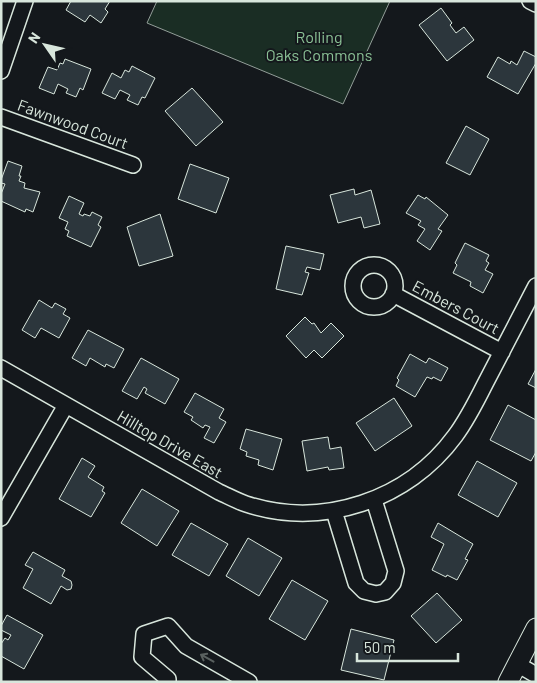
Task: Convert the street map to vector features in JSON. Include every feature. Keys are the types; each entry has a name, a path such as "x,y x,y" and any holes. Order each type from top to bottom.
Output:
{"main road":[{"path":"508,682 536,628"}],"street":[{"path":"1,71 26,1"},
{"path":"530,1 536,4"},
{"name":"Fawnwood Court","path":"1,116 133,165"},
{"name":"Hilltop Drive East","path":"1,368 219,492 246,504 288,512 334,511 357,506 394,490 414,478 447,448 466,421 536,286"},
{"name":"Embers Court","path":"394,294 502,352"},
{"path":"1,518 66,405"},
{"path":"334,511 356,583 364,591 376,594 385,592 393,583 396,571 374,500"},
{"path":"168,682 168,679 142,657 144,634 168,626 186,646 249,682"},
{"path":"517,664 536,675"}],"green space":[{"name":"Rolling Oaks Commons","path":"157,1 390,1 343,104 147,23"}],"building":[{"path":"71,1 110,1 105,9 108,12 101,23 90,15 85,22 66,10"},
{"path":"441,8 452,23 450,25 456,33 464,27 474,40 447,61 419,25"},
{"path":"524,51 536,57 536,63 518,94 487,77 498,57 510,64 511,61 517,65"},
{"path":"65,59 91,69 83,90 80,88 76,97 66,93 68,89 58,84 54,94 39,88 48,67 57,70 60,63 63,64"},
{"path":"132,66 155,78 145,98 142,97 138,105 127,100 130,95 120,90 115,99 102,93 112,73 121,78 125,70 129,72"},
{"path":"192,88 223,122 196,146 165,111"},
{"path":"466,126 489,139 470,175 446,163"},
{"path":"8,161 22,166 19,181 25,183 24,188 40,192 33,212 26,209 25,212 1,201 1,194 5,184 1,183 1,180"},
{"path":"190,164 229,178 216,213 178,199"},
{"path":"354,189 355,195 371,190 380,224 364,228 361,217 338,223 330,195"},
{"path":"418,195 425,199 426,197 448,215 438,229 442,231 430,250 417,241 425,229 418,225 421,221 406,213"},
{"path":"69,196 84,203 79,214 90,216 92,212 102,217 98,225 101,227 91,247 67,236 69,231 65,229 68,222 59,218"},
{"path":"160,214 173,256 139,266 127,227"},
{"path":"465,243 489,255 486,261 489,263 485,270 493,274 483,293 470,286 471,282 453,273 457,265 455,263"},
{"path":"286,246 324,254 320,270 307,267 305,272 309,273 302,295 276,289"},
{"path":"39,300 52,308 55,303 66,309 63,314 70,318 59,338 41,328 35,338 22,330"},
{"path":"305,317 312,324 314,323 321,333 331,323 344,336 322,358 314,350 306,358 286,336"},
{"path":"88,330 124,349 114,368 106,364 105,367 90,358 86,366 72,358"},
{"path":"410,354 426,363 429,358 448,368 441,381 433,377 432,379 427,377 415,397 396,386 399,380 397,378"},
{"path":"141,358 179,379 165,404 145,393 147,389 144,387 137,399 122,391"},
{"path":"536,369 536,388 528,384"},
{"path":"195,393 224,409 219,418 226,422 214,443 204,438 210,427 205,425 203,428 191,420 193,417 184,412"},
{"path":"394,398 412,426 375,451 356,423"},
{"path":"508,405 536,420 536,452 531,461 490,440"},
{"path":"246,429 282,439 273,470 258,465 259,460 246,456 247,452 240,449"},
{"path":"328,437 330,449 341,447 344,468 329,470 328,467 307,471 302,441"},
{"path":"82,458 95,466 88,477 104,487 102,491 105,493 91,517 59,499"},
{"path":"477,461 517,483 498,517 458,495"},
{"path":"142,489 179,511 157,546 121,523"},
{"path":"191,523 228,544 209,576 172,555"},
{"path":"438,523 473,544 465,559 468,560 457,580 432,570 444,544 431,537"},
{"path":"248,538 282,558 259,596 226,576"},
{"path":"33,552 65,570 62,576 71,581 71,589 67,590 61,586 51,604 23,588 33,569 25,565"},
{"path":"292,580 328,601 305,640 269,619"},
{"path":"437,593 462,620 436,643 411,616"},
{"path":"7,615 43,635 24,669 1,656 1,644 5,638 8,640 11,635 1,630"},
{"path":"351,629 394,640 384,680 341,670"}]}
